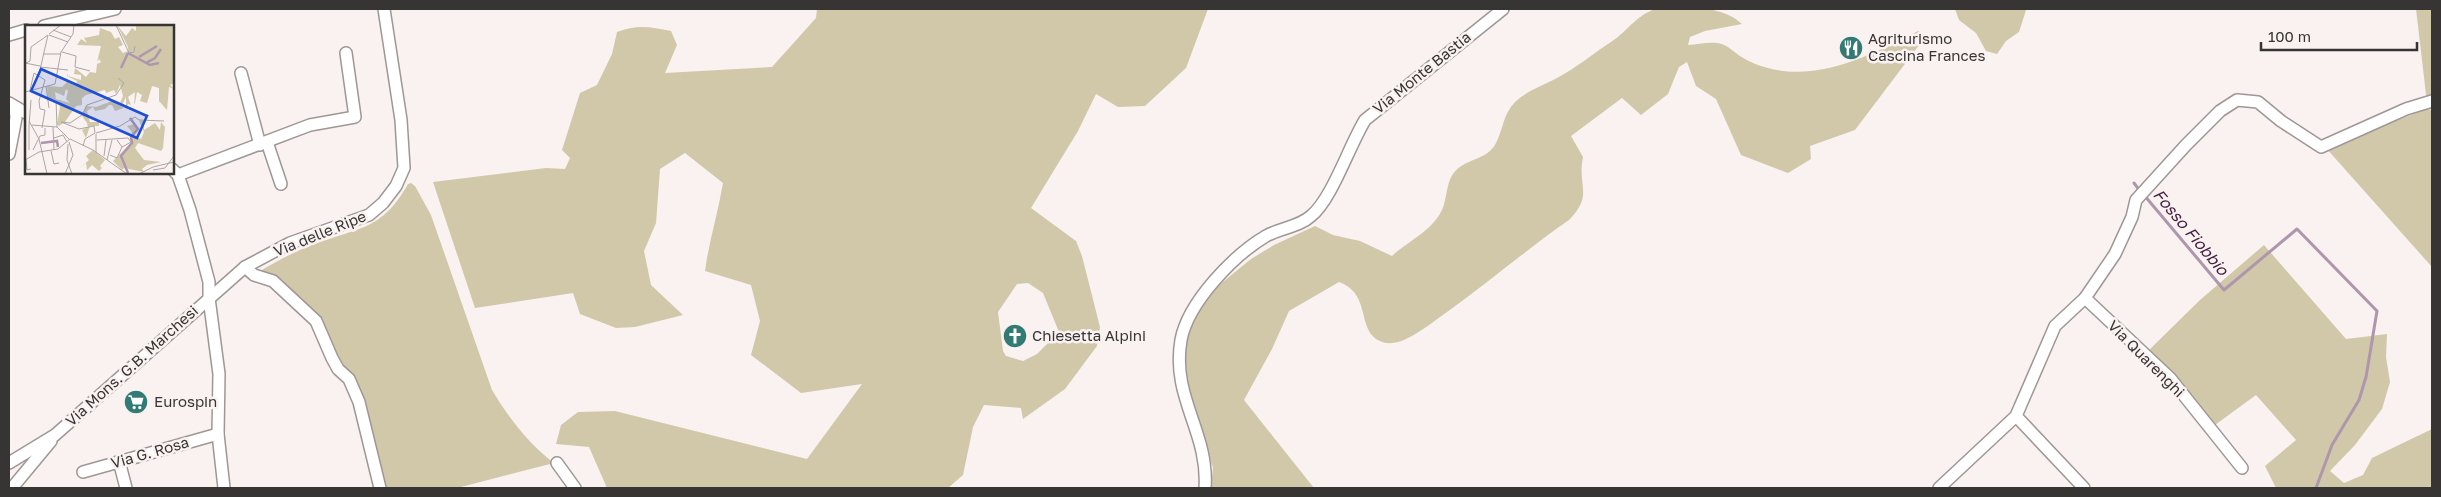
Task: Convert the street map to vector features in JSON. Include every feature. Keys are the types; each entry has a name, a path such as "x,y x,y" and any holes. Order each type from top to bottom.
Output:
{"street":[{"path":"48,25 115,9"},
{"name":"Via delle Ripe","path":"208,298 245,267 290,243 369,215 383,203 396,186 404,168 401,120 384,9"},
{"name":"Via Monte Bastia","path":"1204,488 1204,455 1184,398 1179,374 1182,338 1202,296 1239,255 1267,235 1310,217 1324,202 1352,142 1365,120 1503,9"},
{"path":"9,35 25,30"},
{"path":"224,488 218,434 219,374 208,298 209,282 190,210 175,172 264,143 310,125 355,117 346,53"},
{"path":"241,73 264,143 281,184"},
{"path":"1939,488 2016,416 2055,326 2085,298 2115,254 2132,217 2136,200 2220,111 2237,100 2258,102 2281,121 2321,147 2406,109 2432,102"},
{"path":"12,106 25,112"},
{"path":"9,154 16,118 12,106"},
{"path":"245,267 254,275 273,281 316,321 332,358 338,369 348,379 359,402 380,488"},
{"name":"Via Mons. G.B. Marchesi","path":"15,484 55,435 208,298"},
{"name":"Via Quarenghi","path":"2085,298 2170,378 2242,468"},
{"path":"2016,416 2084,488"},
{"name":"Via G. Rosa","path":"83,472 218,434"},
{"name":"Via Mons. G.B. Marchesi","path":"15,484 16,472 9,464 55,435"},
{"path":"119,461 126,488"},
{"path":"557,463 575,488"}],"shaded area":[{"path":"1690,8 1713,10 1733,17 1742,24 1705,31 1690,37 1688,45 1722,44 1748,61 1760,66 1795,72 1814,71 1850,62 1918,31 1926,36 1855,130 1810,146 1811,159 1788,173 1741,155 1716,99 1696,86 1687,62 1679,67 1668,94 1641,115 1622,98 1571,136 1583,157 1583,197 1577,211 1569,220 1422,330 1400,342 1380,341 1368,329 1356,295 1339,282 1289,311 1272,349 1244,400 1314,488 1211,488 1213,467 1196,425 1187,380 1185,353 1190,322 1219,285 1251,259 1274,245 1315,226 1333,235 1360,241 1392,256 1426,230 1437,218 1444,206 1449,182 1453,174 1463,165 1481,157 1492,149 1508,112 1515,102 1530,91 1571,70 1617,38 1643,15 1656,9"},
{"path":"817,9 1208,9 1186,68 1145,106 1118,107 1096,94 1078,131 1031,208 1076,241 1082,256 1100,327 1097,346 1065,389 1023,419 1021,408 984,405 973,427 963,475 948,488 607,488 589,447 556,444 561,425 578,412 615,411 807,459 862,384 801,393 751,355 760,321 751,285 705,271 723,183 685,153 660,169 656,223 644,251 651,285 683,315 635,327 616,328 580,314 573,293 475,308 433,182 546,168 565,169 570,158 562,150 580,93 597,85 612,54 617,32 624,29 650,27 671,31 677,45 665,73 772,67 816,18","holes":["1028,283 1043,293 1059,332 1037,354 1023,361 1006,356 1003,351 998,312 1017,284"]},
{"path":"1955,9 2026,10 2019,32 2006,41 1997,54 1986,51 1976,33 1959,20"},
{"path":"2416,9 2432,9 2432,101 2427,103"},
{"path":"2429,108 2432,112 2432,267 2326,148"},
{"path":"411,183 415,186 431,215 492,390 520,430 554,463 457,488 386,488 363,402 343,370 324,331 257,273 300,250 369,225 389,210 408,184"},
{"path":"2264,245 2346,339 2387,334 2386,357 2390,382 2382,409 2355,445 2330,471 2344,483 2363,475 2372,458 2432,429 2432,488 2276,488 2265,466 2296,440 2256,395 2215,425 2148,351 2200,300"}],"waterway":[{"name":"Fosso Fiobbio","path":"2134,183 2140,191"},
{"name":"Fosso Fiobbio","path":"2144,195 2224,290 2297,229 2377,311 2366,377 2359,400 2332,445 2316,488"}],"place":[{"name":"Agriturismo Cascina Frances","path":"1851,48"},
{"name":"Chiesetta Alpini","path":"1015,336"},
{"name":"Eurospin","path":"136,402"}]}
